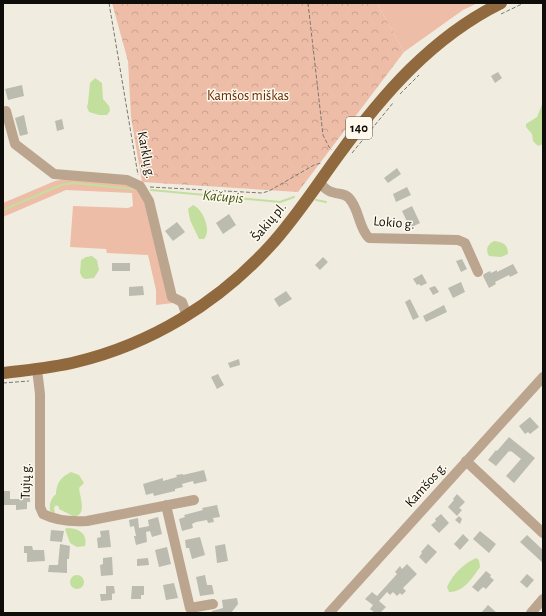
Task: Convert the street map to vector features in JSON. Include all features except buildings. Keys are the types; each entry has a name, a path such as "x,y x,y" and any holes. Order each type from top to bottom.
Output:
{"main road":[{"name":"Šakių pl.","path":"3,374 38,374 117,350 187,316 226,287 270,246 331,166 344,157 390,89 421,58 461,27 501,3"}],"street":[{"path":"6,111 15,144 54,174 127,180 140,186 149,200 172,297 182,302 187,316"},
{"name":"Lokio g.","path":"319,183 332,192 344,193 350,199 355,207 364,233 369,238 458,240 465,243 478,272"},
{"name":"Tujų g.","path":"38,374 41,480 40,507 43,514 51,518 65,521 88,521 194,500"},
{"name":"Kamšos g.","path":"330,613 543,377"},
{"path":"466,461 543,533"},
{"path":"166,506 190,608 213,604"},
{"path":"531,613 543,599"}],"path":[{"name":"Karklų g.","path":"109,3 140,186 262,193 269,191 314,165 326,163 331,166"},
{"path":"308,3 323,135 329,148 344,157 395,99"},
{"path":"496,17 524,3"},
{"path":"401,94 421,72"},
{"path":"3,383 38,374"}],"green space":[{"name":"Kamšos miškas","path":"112,3 377,3 404,52 298,192 142,182 131,117 128,61"},
{"path":"377,3 478,3 463,10 404,52"},
{"path":"74,177 142,182 172,290 182,302 156,305 156,290 148,255 107,253 106,249 70,247 73,206 128,208 133,206 132,193 66,190 3,217 3,203 55,181"}],"shaded area":[{"path":"95,78 102,83 103,99 109,106 110,111 107,115 99,115 89,112 87,107 90,83"},
{"path":"543,102 543,144 538,146 533,141 532,134 526,127 526,124 537,117"},
{"path":"193,205 197,207 203,215 207,226 204,239 199,239 190,220 188,209"},
{"path":"494,241 505,244 508,254 501,257 489,256 487,251 488,247"},
{"path":"92,256 97,260 99,270 94,278 85,279 80,273 81,260"},
{"path":"71,472 79,475 84,483 79,488 82,509 79,515 75,517 59,509 56,505 54,508 55,513 50,511 50,504 56,494 58,484 64,476"},
{"path":"65,529 78,530 84,535 86,541 85,546 77,547 70,543"},
{"path":"476,558 479,560 480,567 471,580 459,590 449,592 447,587 455,574 463,566"},
{"path":"77,575 82,577 84,582 82,587 77,589 72,587 70,582 72,577"}],"waterway":[{"name":"Kačupis","path":"3,210 61,185 73,183 133,189"},
{"name":"Kačupis","path":"151,190 280,202 294,197"},
{"name":"Kačupis","path":"316,200 326,202"}]}
